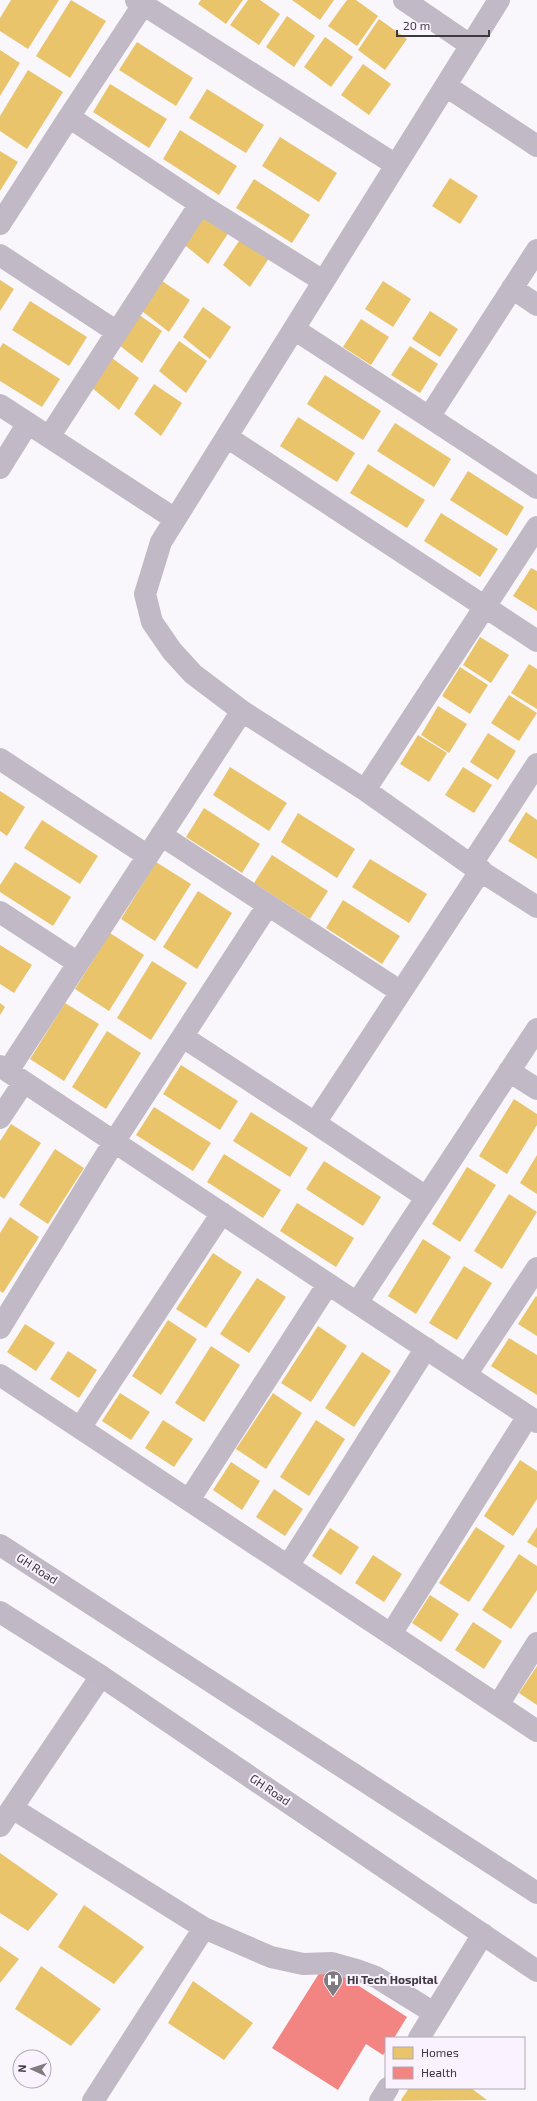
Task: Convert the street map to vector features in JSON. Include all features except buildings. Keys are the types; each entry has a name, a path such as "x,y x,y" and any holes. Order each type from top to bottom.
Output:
{"main road":[{"name":"GH Road","path":"0,1545 537,1893"},
{"name":"GH Road","path":"0,1612 101,1676 537,1971"}],"street":[{"path":"404,0 470,46"},
{"path":"499,0 175,519 162,542 145,594 152,622 172,651 193,674 242,711 365,790 476,868 537,908"},
{"path":"0,224 69,118 139,2 396,165"},
{"path":"446,86 537,146"},
{"path":"69,118 200,204 323,281"},
{"path":"49,437 200,204"},
{"path":"428,417 537,250"},
{"path":"0,254 117,332"},
{"path":"512,288 537,305"},
{"path":"294,328 537,488"},
{"path":"0,405 175,519"},
{"path":"0,468 28,423"},
{"path":"227,437 537,641"},
{"path":"365,790 537,527"},
{"path":"0,1118 11,1073 78,963 242,711"},
{"path":"0,759 148,856"},
{"path":"315,1123 401,992 537,764"},
{"path":"161,835 401,992"},
{"path":"0,1328 114,1142 268,905"},
{"path":"0,912 78,963"},
{"path":"357,1303 537,1028"},
{"path":"182,1037 426,1197"},
{"path":"509,1071 537,1089"},
{"path":"11,1073 533,1419 391,1634"},
{"path":"80,1428 222,1213"},
{"path":"466,1375 537,1268"},
{"path":"189,1500 328,1284"},
{"path":"288,1566 426,1348"},
{"path":"0,1375 537,1731"},
{"path":"498,1705 537,1643"},
{"path":"0,1826 101,1676"},
{"path":"12,1808 204,1928 271,1957 302,1964 332,1963 376,1977 434,2013"},
{"path":"93,2101 204,1928"},
{"path":"420,2037 483,1934"},
{"path":"380,2101 387,2089"}],"place":[{"name":"Hi Tech Hospital","path":"333,1997"}]}
